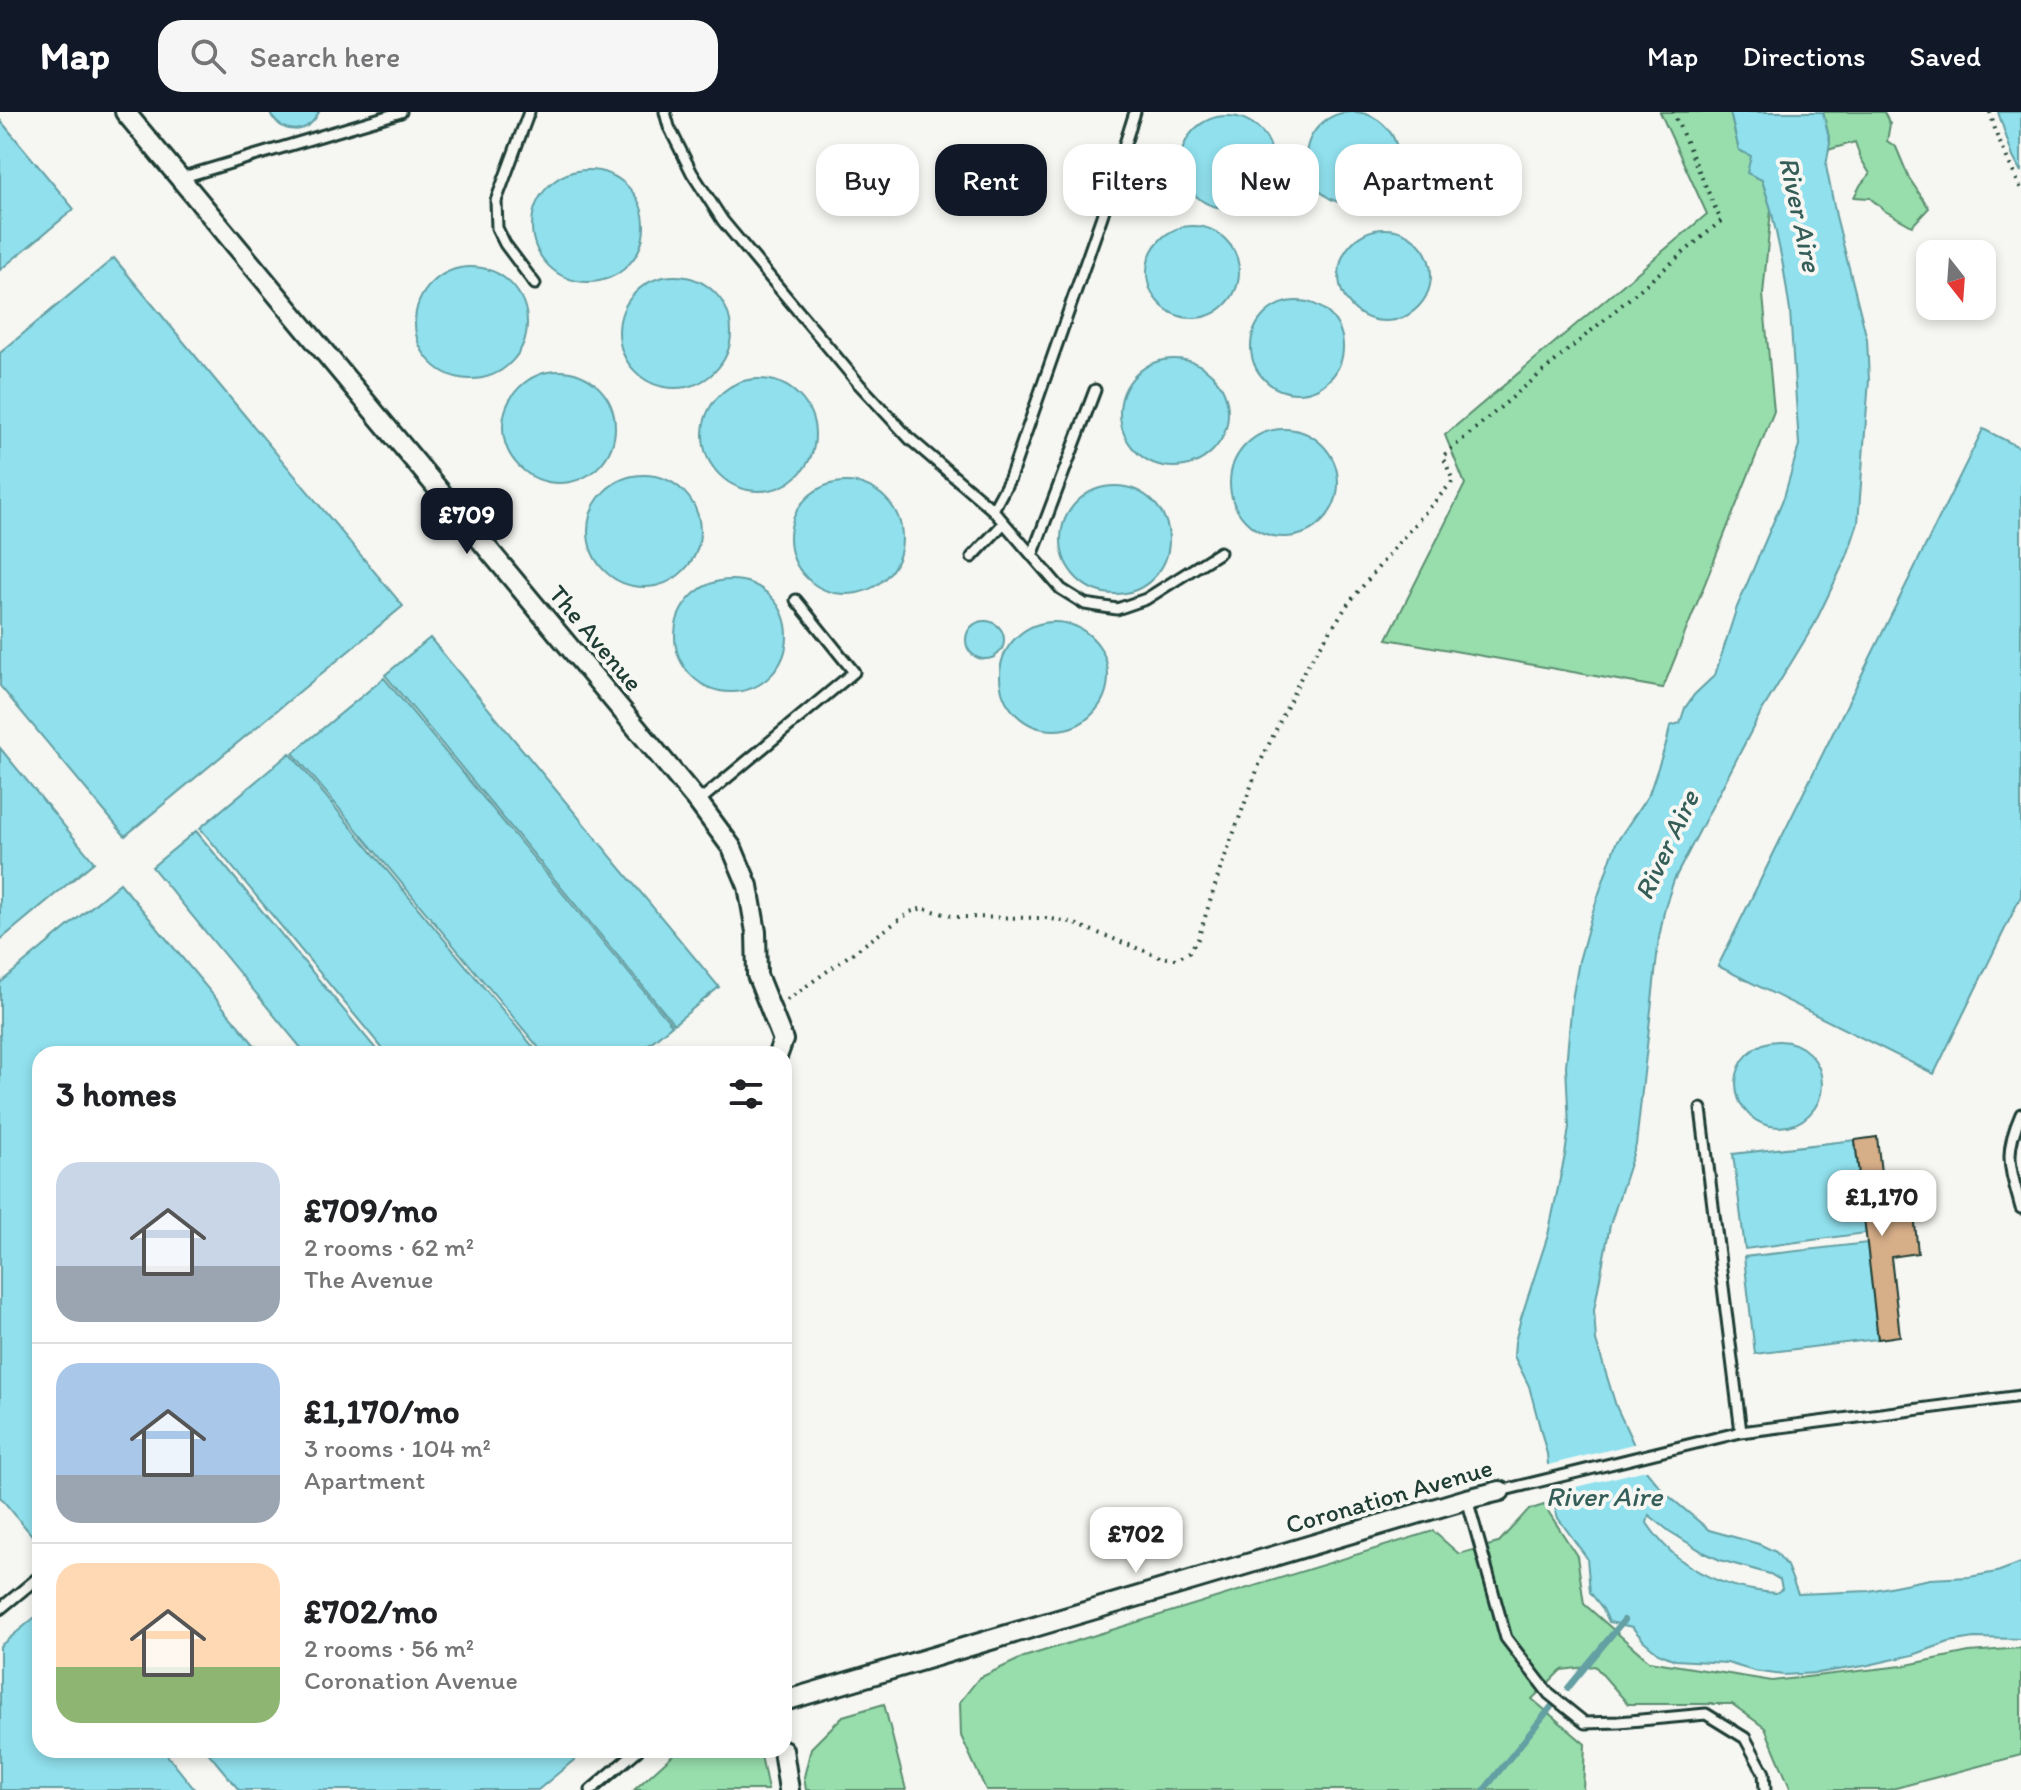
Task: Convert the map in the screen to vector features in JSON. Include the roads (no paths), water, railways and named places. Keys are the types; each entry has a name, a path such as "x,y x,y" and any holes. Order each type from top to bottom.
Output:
{"street":[{"name":"The Avenue","path":"125,112 698,802 732,848 748,886 756,932 757,975 783,1040 781,1046"},
{"name":"Coronation Avenue","path":"792,1699 1500,1491"},
{"path":"784,1758 789,1790"}],"lane":[{"path":"180,178 401,112"},
{"path":"529,112 496,201 497,228 535,284"},
{"path":"665,112 669,127 692,173 723,221 859,384 910,439 993,510 1061,589 1085,604 1117,609 1146,599 1220,552"},
{"path":"993,510 1010,478 1135,112"},
{"path":"1032,556 1095,390"},
{"path":"972,557 1004,523"},
{"path":"698,802 854,672 796,600"},
{"path":"1701,1109 1741,1432"},
{"path":"2021,1114 2011,1137 2008,1156 2021,1208"},
{"name":"Coronation Avenue","path":"1500,1491 1741,1432 2021,1396"},
{"path":"1467,1499 1506,1638 1549,1694 1585,1723 1706,1714 1745,1738 1764,1773 1765,1790"},
{"path":"0,1609 32,1583"},
{"path":"591,1790 629,1758"}],"water":[{"path":"269,112 319,112 308,125 294,130 274,120"},
{"path":"1352,112 1370,115 1385,125 1396,144 1335,144 1335,201 1319,191 1319,144 1308,144 1313,132 1326,119"},
{"name":"River Aire","path":"1730,112 1823,112 1830,142 1826,166 1867,339 1869,380 1858,523 1847,556 1814,625 1760,714 1674,880 1665,907 1636,1145 1610,1225 1594,1310 1596,1341 1616,1406 1645,1469 1664,1492 1709,1530 1776,1552 1787,1566 1798,1594 1869,1591 1930,1579 1997,1572 2021,1563 2021,1639 1974,1638 1864,1666 1783,1675 1727,1663 1675,1660 1658,1653 1632,1627 1609,1622 1590,1592 1587,1558 1558,1518 1551,1495 1547,1454 1529,1386 1514,1356 1521,1318 1548,1235 1565,1155 1569,1127 1566,1066 1572,1000 1591,917 1616,843 1649,794 1670,726 1680,723 1694,695 1715,675 1737,607 1784,497 1799,445 1790,311 1783,265 1762,180 1747,173 1751,156 1739,150","holes":["1649,1515 1669,1531 1720,1560 1770,1574 1780,1580 1782,1589 1776,1593 1756,1591 1702,1574 1672,1553 1659,1539 1647,1523"]},
{"path":"1998,112 2021,112 2021,172 2013,157"},
{"path":"1227,116 1253,123 1270,144 1212,144 1212,206 1196,197 1196,144 1184,144 1194,129 1209,119"},
{"path":"0,120 74,209 0,270"},
{"path":"588,170 610,174 628,186 640,204 644,226 640,248 628,266 610,278 588,282 566,278 548,266 536,248 532,226 536,204 548,186 566,174"},
{"path":"1193,226 1211,229 1226,239 1236,254 1239,272 1236,290 1226,305 1211,315 1193,318 1175,315 1160,305 1150,290 1147,272 1150,254 1160,239 1175,229"},
{"path":"1385,229 1403,232 1418,242 1428,257 1431,275 1428,293 1418,308 1403,318 1385,321 1367,318 1352,308 1342,293 1339,275 1342,257 1352,242 1367,232"},
{"path":"114,258 403,606 125,836 0,686 0,353"},
{"path":"471,267 493,271 511,283 523,301 527,323 523,345 511,363 493,375 471,379 449,375 431,363 419,345 415,323 419,301 431,283 449,271"},
{"path":"675,276 697,280 715,292 727,310 731,332 727,354 715,372 697,384 675,388 653,384 635,372 623,354 619,332 623,310 635,292 653,280"},
{"path":"1297,301 1315,304 1330,314 1340,329 1343,347 1340,365 1330,380 1315,390 1297,393 1279,390 1264,380 1254,365 1251,347 1254,329 1264,314 1279,304"},
{"path":"1174,359 1204,368 1212,375 1219,383 1228,413 1219,443 1212,451 1204,458 1174,467 1144,458 1136,451 1129,443 1120,413 1129,383 1136,375 1144,368"},
{"path":"559,371 581,375 599,387 611,405 615,427 611,449 599,467 581,479 559,483 537,479 519,467 507,449 503,427 507,405 519,387 537,375"},
{"path":"759,379 781,383 799,395 811,413 815,435 811,457 799,475 781,487 759,491 737,487 719,475 707,457 703,435 707,413 719,395 737,383"},
{"path":"1284,429 1304,434 1322,445 1333,463 1338,483 1333,503 1322,521 1304,532 1284,537 1264,532 1246,521 1235,503 1230,483 1235,463 1246,445 1264,434"},
{"path":"1983,429 2021,448 2021,896 1934,1074 1718,966"},
{"path":"644,475 666,479 684,491 696,509 700,531 696,553 684,571 666,583 644,587 622,583 604,571 592,553 588,531 592,509 604,491 622,479"},
{"path":"846,482 868,486 886,498 898,516 902,538 898,560 886,578 868,590 846,594 824,590 806,578 794,560 790,538 794,516 806,498 824,486"},
{"path":"1115,486 1135,491 1153,502 1164,520 1169,540 1164,560 1153,578 1135,589 1115,594 1095,589 1077,578 1066,560 1061,540 1066,520 1077,502 1095,491"},
{"path":"731,580 753,584 771,596 783,614 787,636 783,658 771,676 753,688 731,692 709,688 691,676 679,658 675,636 679,614 691,596 709,584"},
{"path":"985,621 999,626 1004,640 999,654 985,659 971,654 966,640 971,626"},
{"path":"1054,622 1074,627 1092,638 1103,656 1108,676 1103,696 1092,714 1074,725 1054,730 1034,725 1016,714 1005,696 1000,676 1005,656 1016,638 1034,627"},
{"path":"430,638 719,987 674,1024 385,675"},
{"path":"384,678 672,1025 647,1046 537,1046 293,753"},
{"path":"0,748 94,862 0,940"},
{"path":"290,753 532,1046 380,1046 200,828"},
{"path":"196,831 373,1046 299,1046 152,867"},
{"path":"120,883 255,1046 32,1046 32,1535 0,1497 0,983"},
{"path":"1779,1041 1795,1045 1809,1054 1818,1068 1822,1084 1818,1100 1809,1114 1795,1123 1779,1127 1763,1123 1749,1114 1740,1100 1736,1084 1740,1068 1749,1054 1763,1045"},
{"path":"1855,1140 1866,1233 1745,1249 1733,1154"},
{"path":"1867,1243 1878,1339 1755,1354 1744,1257"},
{"path":"32,1620 32,1758 169,1758 195,1790 0,1790 0,1646"},
{"path":"213,1758 576,1758 538,1790 239,1790"}],"waterway":[{"path":"1568,1688 1624,1620"},
{"path":"1484,1790 1551,1707"}]}
